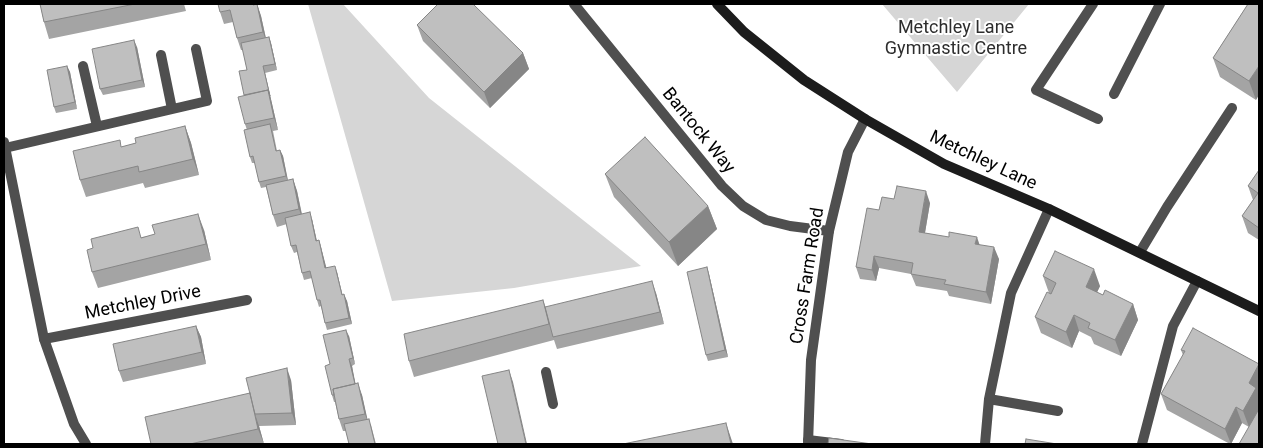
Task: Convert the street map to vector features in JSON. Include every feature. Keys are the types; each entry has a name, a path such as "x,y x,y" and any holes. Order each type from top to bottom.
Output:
{"main road":[{"name":"Metchley Lane","path":"717,4 744,32 804,80 865,119 944,164 1049,209 1259,312"}],"street":[{"name":"Bantock Way","path":"574,4 722,186 743,206 766,220 790,226 829,231"},
{"path":"1093,4 1036,90 1098,119"},
{"path":"1114,94 1160,4"},
{"path":"86,444 74,424 44,339 4,145 97,126 207,100 196,49"},
{"path":"161,55 172,109"},
{"path":"83,66 97,126"},
{"path":"1140,252 1167,206 1232,108"},
{"name":"Cross Farm Road","path":"808,442 811,360 829,231 848,152 865,119"},
{"path":"985,444 989,399 1011,292 1049,209"},
{"path":"1142,444 1173,326 1197,281"},
{"name":"Metchley Drive","path":"44,339 247,300"},
{"path":"546,372 553,404"},
{"path":"989,399 1058,411"},
{"path":"808,442 841,444"}],"green space":[{"path":"308,4 343,4 429,98 641,266 514,288 392,301"},
{"name":"Metchley Lane Gymnastic Centre","path":"882,4 1029,4 957,92"}],"building":[{"path":"40,4 135,4 44,22"},
{"path":"218,4 257,4 263,32 237,38 230,10 220,12"},
{"path":"438,4 473,4 523,53 484,92 417,25"},
{"path":"1248,4 1259,4 1259,66 1249,81 1213,58"},
{"path":"269,37 275,64 263,66 270,96 268,90 244,95 239,71 247,70 241,43"},
{"path":"134,40 142,80 100,89 92,49"},
{"path":"67,66 75,102 54,107 47,70"},
{"path":"268,90 274,118 245,124 238,97"},
{"path":"270,124 276,151 280,150 286,176 259,182 253,156 250,157 244,130"},
{"path":"185,126 193,159 139,172 138,166 80,180 73,151 120,140 121,147 136,143 135,138"},
{"path":"645,137 708,206 669,242 605,174"},
{"path":"1259,170 1259,228 1242,216 1258,193 1248,186"},
{"path":"293,179 299,209 273,215 266,185"},
{"path":"897,186 926,191 919,232 949,237 949,232 977,237 975,244 994,247 986,292 944,284 946,280 911,274 913,263 874,256 872,270 856,267 867,208 879,210 882,197 894,199"},
{"path":"310,212 316,241 319,240 325,268 335,266 349,318 325,323 320,300 317,300 310,271 302,273 296,245 291,246 285,218"},
{"path":"198,214 206,244 92,272 87,250 93,248 91,239 138,227 141,238 155,234 152,225"},
{"path":"1055,251 1094,269 1086,287 1103,295 1105,290 1133,304 1115,340 1088,328 1090,323 1074,315 1066,332 1035,317 1047,292 1051,294 1056,283 1043,276"},
{"path":"707,267 725,350 706,355 687,272"},
{"path":"652,281 660,312 553,337 545,307"},
{"path":"543,300 549,324 409,361 404,334"},
{"path":"196,326 202,352 119,371 113,344"},
{"path":"1193,328 1259,364 1249,383 1256,388 1243,411 1236,407 1225,429 1161,394 1185,351 1181,350"},
{"path":"346,330 353,358 349,359 355,384 333,389 334,395 332,395 325,366 330,364 323,335"},
{"path":"287,368 292,413 255,414 246,378"},
{"path":"509,370 526,444 498,444 482,376"},
{"path":"358,383 365,414 339,419 333,389"},
{"path":"250,393 258,429 190,444 151,444 145,417"},
{"path":"1259,409 1259,444 1239,444"},
{"path":"369,419 375,444 349,444 344,424"},
{"path":"726,423 731,444 623,444"},
{"path":"829,438 872,444 828,444"},
{"path":"1026,439 1057,444 1025,444"}]}
